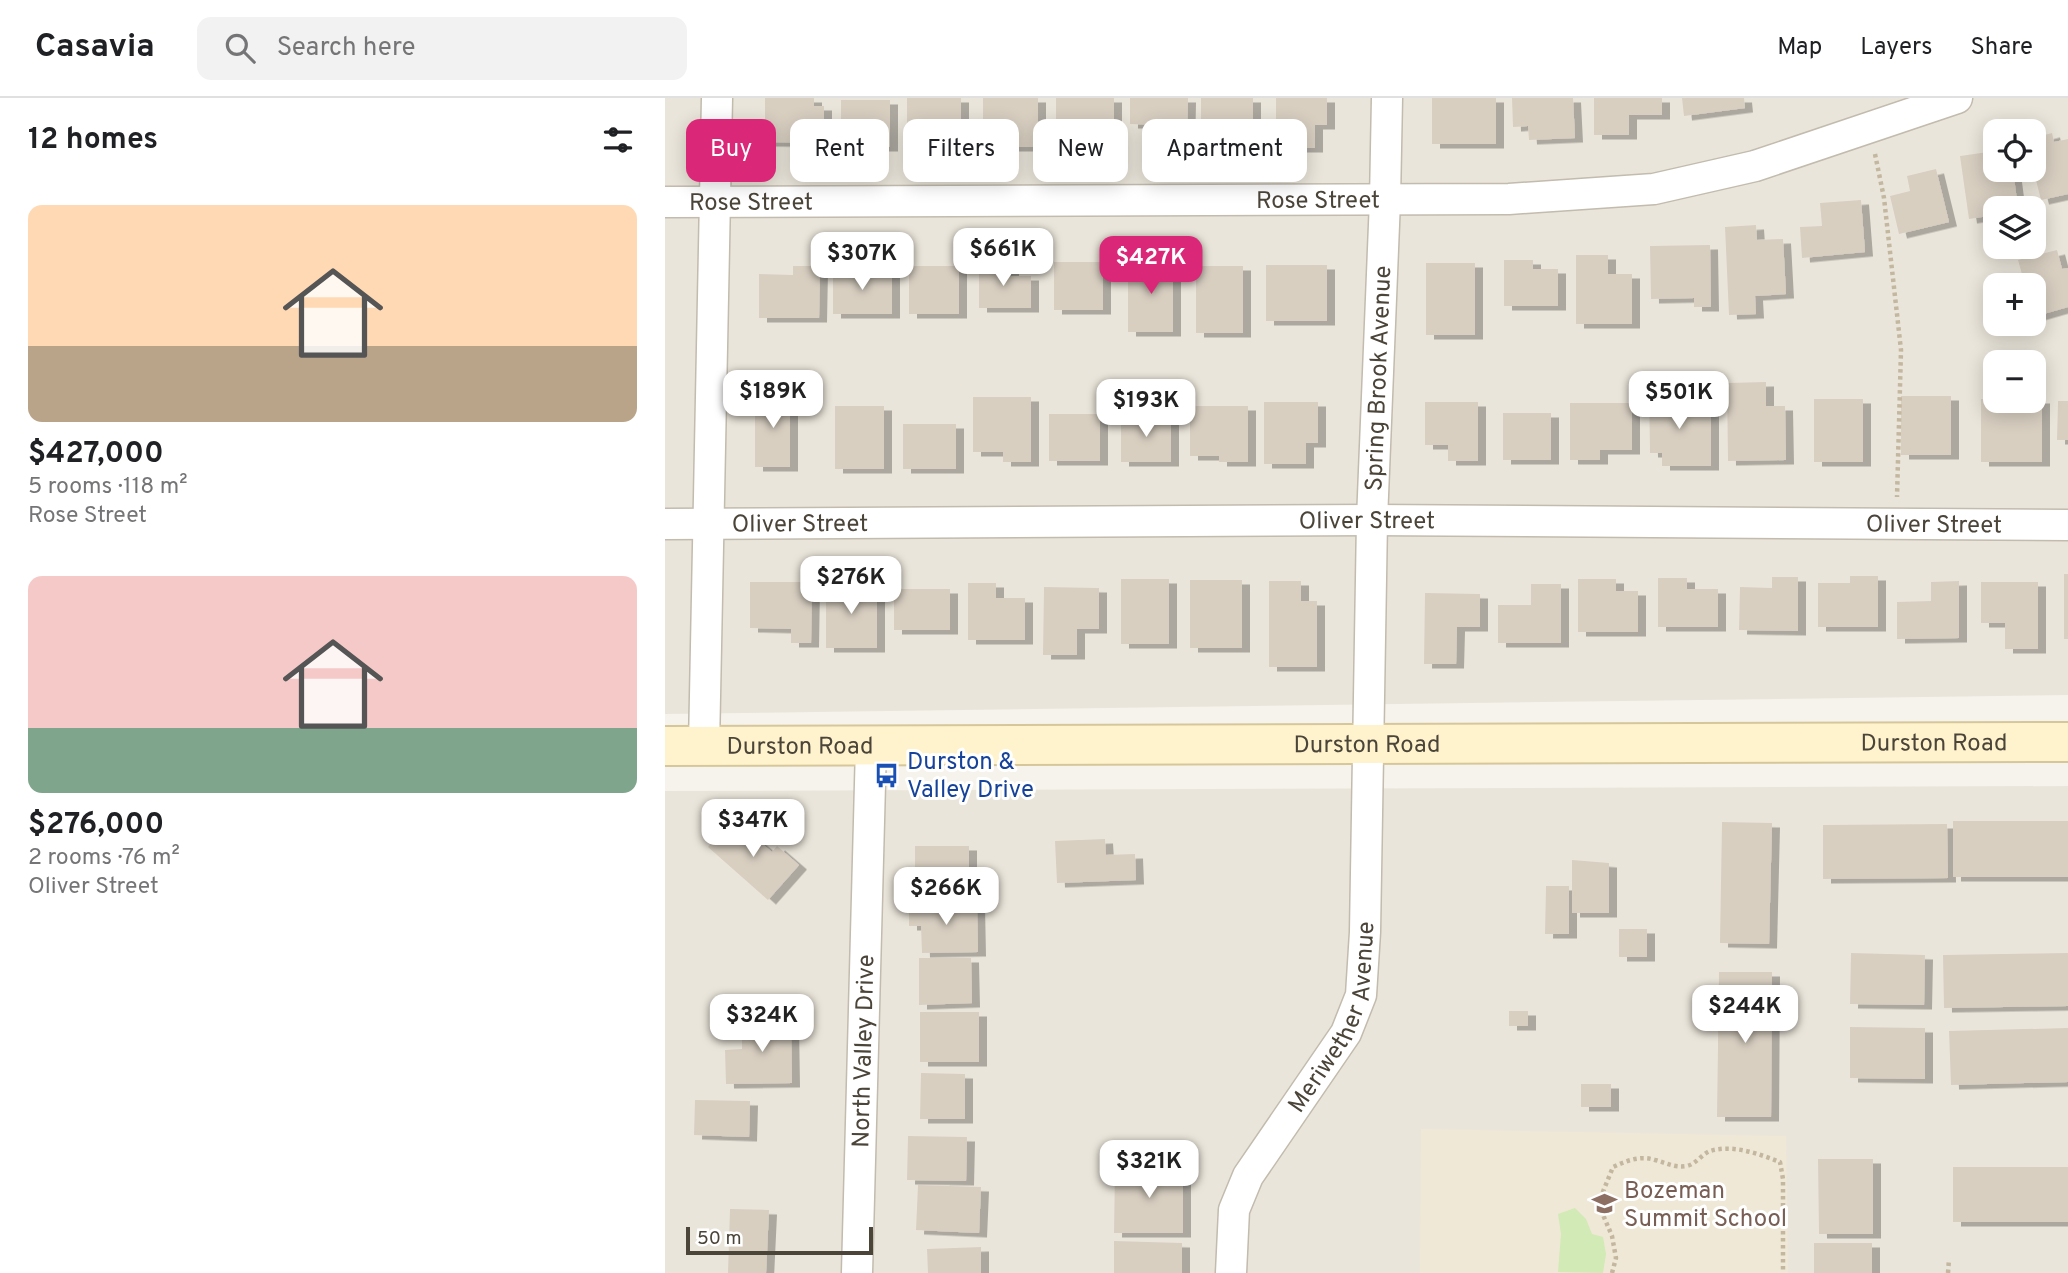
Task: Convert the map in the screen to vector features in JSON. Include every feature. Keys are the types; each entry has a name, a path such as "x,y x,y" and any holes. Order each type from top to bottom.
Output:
{"main road":[{"name":"Durston Road","path":"665,746 2068,742"}],"street":[{"path":"704,746 717,98"},
{"name":"Spring Brook Avenue","path":"1367,744 1387,98"},
{"name":"Rose Street","path":"665,202 1509,199 1654,189 1755,166 1957,98"},
{"name":"Oliver Street","path":"665,524 1372,520 2068,525"},
{"name":"Meriwether Avenue","path":"1231,1273 1234,1210 1248,1175 1346,1033 1361,995 1365,932 1367,744"},
{"name":"North Valley Drive","path":"857,1273 871,746"}],"path":[{"path":"1870,128 1884,198 1901,349 1896,523"},
{"path":"1612,1273 1616,1258 1612,1236 1601,1210 1602,1194 1613,1167 1632,1159 1653,1159 1670,1166 1689,1166 1710,1152 1736,1149 1757,1153 1780,1162 1783,1179 1783,1273"},
{"path":"1948,1273 1949,1259"}],"shaded area":[{"path":"665,98 2068,98 2068,695 665,714"},
{"path":"2068,786 2068,1273 665,1273 665,791"},
{"name":"Bozeman Summit School","path":"1421,1129 1786,1136 1788,1273 1420,1273"}],"green space":[{"path":"1575,1208 1586,1219 1592,1234 1603,1237 1606,1254 1603,1273 1558,1272 1561,1234 1558,1214"}],"building":[{"path":"765,98 814,98 814,106 824,106 824,119 790,119 790,142 776,142 776,119 765,119"},
{"path":"907,98 961,98 961,119 907,119"},
{"path":"983,98 1038,98 1038,119 1033,119 1033,147 1019,147 1019,119 983,119"},
{"path":"1056,98 1114,98 1114,119 1056,119"},
{"path":"1130,98 1188,98 1188,119 1142,119 1142,124 1130,124"},
{"path":"1201,98 1253,98 1253,119 1201,119"},
{"path":"1276,98 1327,98 1327,125 1315,125 1315,148 1307,148 1307,119 1276,119"},
{"path":"1432,98 1496,98 1496,144 1432,144"},
{"path":"1512,98 1573,98 1575,138 1529,140 1528,126 1513,127"},
{"path":"1594,98 1662,98 1662,115 1629,115 1629,135 1594,135"},
{"path":"1682,98 1744,98 1745,108 1684,116"},
{"path":"841,100 890,100 890,147 889,119 841,119"},
{"path":"2052,133 2054,142 2068,139 2068,194 2046,199 2046,196 2040,196 2036,182 2046,182 2046,135"},
{"path":"1983,153 1983,182 2015,182 2016,196 1983,196 1983,217 1969,219 1960,156"},
{"path":"1936,169 1949,222 1899,234 1890,196 1910,191 1907,176"},
{"path":"1861,200 1865,252 1802,258 1800,227 1822,226 1820,203"},
{"path":"1756,225 1757,240 1783,239 1786,294 1755,296 1756,314 1729,315 1725,227"},
{"path":"1710,245 1711,307 1694,307 1694,298 1651,299 1650,246"},
{"path":"2057,250 2062,269 2068,268 2068,307 2046,313 2046,273 2022,273 2018,260 2046,259 2046,253"},
{"path":"1576,255 1608,255 1608,274 1632,274 1632,324 1576,324"},
{"path":"1504,260 1533,260 1533,269 1558,269 1558,306 1504,306"},
{"path":"1128,261 1173,261 1173,332 1128,332"},
{"path":"1054,262 1103,262 1103,310 1054,310"},
{"path":"979,263 1011,263 1011,276 1031,276 1031,308 979,308"},
{"path":"1426,263 1475,263 1475,335 1426,335"},
{"path":"1266,265 1327,265 1327,321 1266,321"},
{"path":"793,266 820,266 819,318 759,318 759,274 793,275"},
{"path":"909,266 959,266 959,314 909,314"},
{"path":"1196,266 1243,266 1243,333 1196,333"},
{"path":"833,271 892,271 892,314 833,314"},
{"path":"1766,382 1766,406 1785,406 1786,460 1728,461 1727,383"},
{"path":"1649,387 1672,387 1672,409 1711,409 1711,466 1662,466 1662,453 1650,453"},
{"path":"755,394 790,394 790,467 755,467"},
{"path":"1901,396 1951,396 1951,455 1901,455"},
{"path":"973,397 1031,397 1031,462 1003,462 1003,452 973,452"},
{"path":"1814,399 1863,399 1863,462 1814,462"},
{"path":"1981,399 1983,413 2042,413 2042,462 1981,462"},
{"path":"2058,401 2068,401 2068,440 2057,440"},
{"path":"1264,402 1318,402 1318,443 1306,443 1306,464 1264,464"},
{"path":"1425,402 1478,402 1478,461 1448,461 1448,445 1425,445"},
{"path":"1570,403 1632,403 1632,450 1600,450 1600,460 1570,460"},
{"path":"835,406 884,406 884,469 835,469"},
{"path":"1190,406 1248,406 1248,462 1219,462 1219,456 1190,456"},
{"path":"1503,413 1551,413 1551,460 1503,460"},
{"path":"1049,414 1100,414 1100,461 1049,461"},
{"path":"1121,416 1171,416 1171,462 1121,462"},
{"path":"903,424 956,424 956,469 903,469"},
{"path":"2064,574 2068,574 2068,639 2064,639"},
{"path":"1850,576 1878,576 1878,627 1818,627 1818,583 1850,583"},
{"path":"1772,577 1798,577 1798,631 1739,630 1740,587 1772,588"},
{"path":"1658,578 1687,578 1687,589 1718,589 1718,627 1658,627"},
{"path":"1121,579 1169,579 1169,644 1121,644"},
{"path":"1578,579 1616,579 1616,591 1638,591 1638,632 1578,632"},
{"path":"1190,580 1242,580 1242,648 1190,648"},
{"path":"1269,581 1301,581 1301,601 1317,601 1317,667 1269,667"},
{"path":"1959,581 1959,638 1897,639 1897,602 1931,601 1931,582"},
{"path":"750,582 812,582 811,643 791,643 791,629 750,628"},
{"path":"1981,582 2038,582 2038,649 2005,649 2005,623 1981,623"},
{"path":"968,583 996,583 996,598 1025,598 1025,640 968,640"},
{"path":"1531,584 1561,584 1561,643 1498,643 1498,605 1531,605"},
{"path":"826,585 877,585 877,648 826,648"},
{"path":"1044,587 1099,588 1099,629 1077,629 1077,655 1043,655"},
{"path":"894,589 950,589 950,630 894,630"},
{"path":"1425,593 1480,594 1480,627 1457,627 1456,664 1424,664"},
{"path":"733,819 772,852 777,846 799,865 768,900 708,847"},
{"path":"1953,821 2068,821 2068,877 1953,877"},
{"path":"1722,822 1772,823 1769,944 1720,943"},
{"path":"1947,824 1948,878 1823,879 1823,825"},
{"path":"1105,839 1106,855 1135,854 1136,880 1057,883 1055,841"},
{"path":"915,846 969,846 969,893 926,893 926,868 915,868"},
{"path":"1572,860 1609,863 1609,913 1572,913"},
{"path":"1546,886 1569,886 1569,934 1545,934"},
{"path":"977,902 978,952 922,953 921,926 909,926 909,904"},
{"path":"1619,929 1647,929 1647,957 1619,957"},
{"path":"1851,953 1925,955 1924,1005 1850,1004"},
{"path":"2068,953 2068,1006 1944,1008 1943,955"},
{"path":"919,958 971,958 972,1003 919,1005"},
{"path":"1719,972 1772,972 1771,1117 1717,1117"},
{"path":"1509,1011 1528,1011 1528,1026 1509,1026"},
{"path":"920,1012 979,1012 979,1062 920,1062"},
{"path":"742,1019 791,1019 792,1083 726,1084 725,1050 742,1049"},
{"path":"1850,1027 1925,1028 1925,1079 1850,1078"},
{"path":"2068,1028 2068,1082 1951,1085 1949,1031"},
{"path":"921,1073 965,1074 965,1119 920,1119"},
{"path":"1581,1084 1611,1084 1611,1107 1581,1107"},
{"path":"695,1100 750,1101 749,1137 694,1135"},
{"path":"908,1136 967,1137 966,1181 907,1180"},
{"path":"1818,1159 1873,1159 1873,1234 1819,1234"},
{"path":"1115,1167 1183,1168 1183,1233 1114,1233"},
{"path":"1953,1167 2068,1167 2068,1222 1953,1222"},
{"path":"918,1185 981,1187 979,1233 916,1230"},
{"path":"730,1209 769,1210 766,1273 728,1273"},
{"path":"1114,1241 1182,1243 1182,1273 1114,1273"},
{"path":"1814,1243 1872,1243 1872,1273 1814,1273"},
{"path":"981,1247 981,1273 928,1273 927,1249"}],"place":[{"name":"Durston & Valley Drive","path":"887,775"},
{"name":"Bozeman Summit School","path":"1604,1204"}]}
